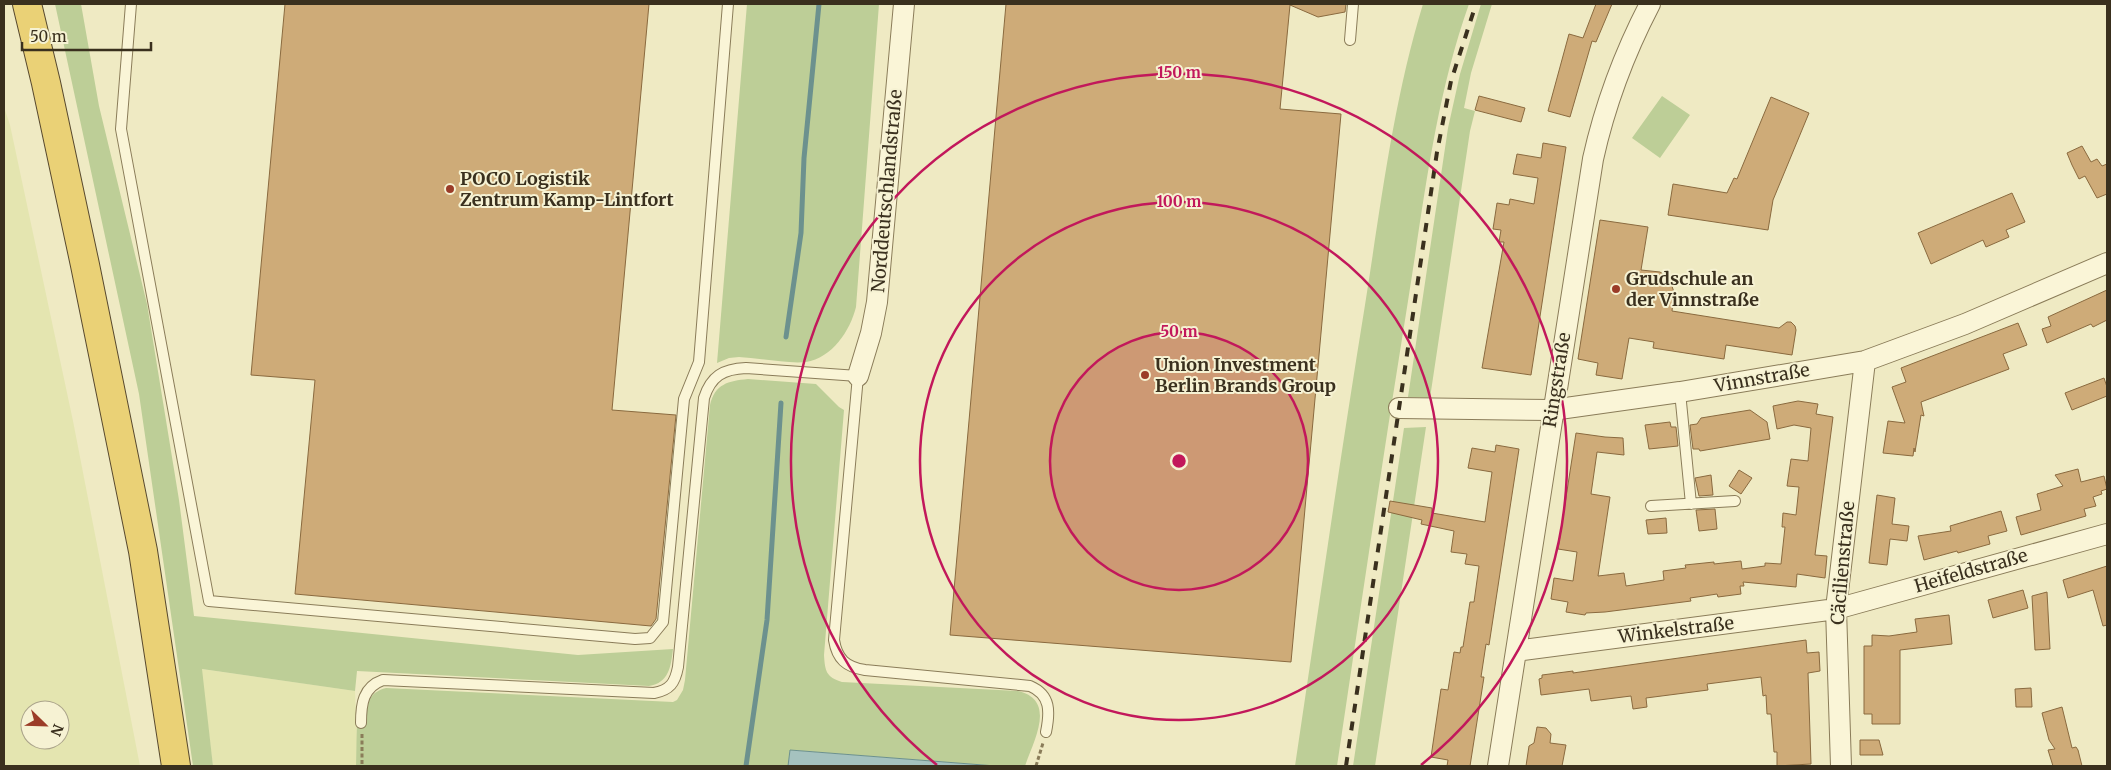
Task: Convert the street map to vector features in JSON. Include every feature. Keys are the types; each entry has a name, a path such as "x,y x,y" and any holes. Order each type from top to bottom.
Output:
{"highway":[{"path":"8,4 46,83"},
{"path":"27,4 46,83 143,551 176,766"},
{"path":"42,4 46,83"}],"street":[{"name":"Norddeutschlandstraße","path":"858,376 871,333 877,302 904,4"},
{"name":"Ringstraße","path":"1498,766 1588,182 1599,132 1618,76 1650,4"},
{"name":"Vinnstraße","path":"1399,408 1552,410 1680,392 1865,361 1965,324 2107,264"},
{"name":"Cäcilienstraße","path":"1841,766 1836,609 1865,361"},
{"name":"Heifeldstraße","path":"1836,609 2107,534"},
{"name":"Winkelstraße","path":"1516,651 1836,609"}],"lane":[{"path":"131,4 121,129 209,601 635,639 650,638 664,622 684,399 699,362 728,4"},
{"path":"1350,40 1353,4"},
{"path":"361,723 362,703 365,694 369,687 383,680 654,693 671,687 676,679 678,667 703,405 707,387 714,377 733,368 858,376 834,640 836,651 843,662 853,668 865,670 1030,686 1040,690 1047,699 1049,715 1046,732"},
{"path":"1680,392 1691,504"},
{"path":"1651,506 1734,500"}],"path":[{"path":"361,723 362,766"},
{"path":"1036,766 1046,732"}],"green space":[{"path":"55,4 81,4 99,106 147,304 179,500 194,616 578,655 673,649 668,673 661,681 649,686 357,671 355,691 202,669 213,766 193,766 139,394"},
{"path":"747,4 879,4 856,307 849,325 839,342 824,355 806,362 782,362 739,357 729,358 717,363"},
{"path":"1423,4 1469,4 1447,76 1425,188 1337,766 1295,766 1389,153 1404,78"},
{"path":"1481,4 1492,4 1471,73 1464,108 1475,111 1470,131 1430,398 1408,397 1448,128 1460,74"},
{"path":"1662,96 1690,115 1660,158 1632,138"},
{"path":"4,107 10,125 73,421 140,766 4,766"},
{"path":"748,379 816,384 844,410 824,655 827,673 842,682 1018,691 1030,696 1037,703 1040,712 1040,722 1025,766 996,766 790,750 788,766 356,766 357,717 366,718 370,699 376,692 386,688 673,702 677,700 683,690 685,680 710,405 715,392 723,385"},
{"path":"1426,427 1375,766 1353,766 1404,428"},
{"path":"201,669 355,691 356,766 213,766"}],"water":[{"path":"790,750 996,766 788,766"}],"building":[{"name":"POCO Logistik Zentrum Kamp-Lintfort","path":"285,4 649,4 612,410 676,415 656,619 651,626 295,594 315,380 251,375"},
{"name":"Union Investment Berlin Brands Group","path":"1006,4 1346,4 1345,12 1318,17 1290,5 1280,109 1341,114 1291,662 950,635"},
{"path":"1596,4 1612,4 1596,42 1592,41 1570,117 1548,111 1569,34 1583,38"},
{"path":"1479,96 1525,108 1521,122 1475,110"},
{"path":"1771,97 1809,113 1773,200 1768,230 1668,215 1673,184 1727,193 1734,178 1737,179"},
{"path":"1543,143 1566,147 1531,375 1482,368 1504,242 1499,242 1501,230 1493,229 1497,203 1509,205 1510,199 1534,204 1538,178 1513,174 1517,154 1541,158"},
{"path":"2082,146 2091,162 2097,159 2102,166 2107,164 2107,194 2097,198 2085,176 2079,179 2067,153"},
{"path":"2012,193 2025,222 2006,230 2009,237 1986,247 1983,240 1931,264 1918,233"},
{"name":"Grudschule an der Vinnstraße","path":"1600,220 1648,227 1641,270 1660,272 1669,278 1674,292 1672,311 1779,328 1787,322 1791,322 1796,330 1792,355 1726,345 1724,359 1653,348 1654,342 1629,338 1622,379 1596,375 1598,363 1578,359"},
{"path":"2107,290 2107,320 2093,327 2091,324 2047,343 2042,329 2051,326 2048,317"},
{"path":"2018,323 2027,345 2003,354 2009,369 1921,402 1924,416 1921,415 1913,456 1883,453 1888,421 1905,423 1892,387 1906,382 1901,368"},
{"path":"2104,378 2107,396 2072,410 2065,393"},
{"path":"1798,401 1818,404 1816,414 1833,417 1815,555 1827,556 1825,578 1797,574 1796,587 1743,582 1744,586 1740,586 1741,594 1718,597 1717,594 1690,598 1691,601 1586,613 1585,615 1566,612 1568,602 1551,599 1554,578 1573,581 1577,552 1558,549 1576,433 1623,438 1624,455 1597,452 1591,494 1610,497 1598,576 1624,573 1626,586 1664,580 1663,571 1686,568 1685,565 1741,561 1742,569 1765,566 1765,563 1781,564 1785,527 1782,527 1783,513 1796,515 1799,487 1787,486 1791,459 1808,461 1811,428 1794,425 1777,429 1773,406"},
{"path":"1750,410 1767,422 1770,439 1700,451 1699,449 1693,449 1690,425 1697,424 1701,418"},
{"path":"1670,422 1671,427 1676,427 1678,446 1649,449 1645,425"},
{"path":"1496,445 1519,449 1489,645 1486,644 1481,677 1484,677 1470,766 1447,766 1448,760 1431,757 1441,689 1448,690 1454,652 1460,653 1461,647 1463,647 1470,602 1474,602 1479,566 1465,564 1467,554 1451,552 1454,531 1421,524 1422,520 1388,512 1390,501 1432,508 1432,513 1485,522 1492,472 1468,468 1472,448 1495,452"},
{"path":"2078,469 2081,482 2104,476 2107,489 2101,491 2102,494 2093,497 2096,506 2084,509 2086,516 2021,535 2016,517 2041,510 2037,494 2063,486 2055,475"},
{"path":"1739,470 1752,478 1741,494 1729,486"},
{"path":"1711,475 1713,495 1699,496 1695,478"},
{"path":"1877,495 1895,498 1892,524 1909,526 1907,541 1890,539 1887,565 1869,563"},
{"path":"1715,509 1717,529 1699,531 1696,510"},
{"path":"2001,511 2007,531 1988,536 1990,544 1924,560 1918,536 1951,531 1950,526"},
{"path":"1666,518 1667,533 1648,534 1646,520"},
{"path":"2107,566 2107,625 2103,626 2093,590 2068,598 2063,580"},
{"path":"2023,590 2028,608 1993,618 1988,600"},
{"path":"2047,592 2050,649 2035,650 2032,596"},
{"path":"1949,615 1952,644 1900,650 1900,724 1872,724 1872,714 1864,714 1864,646 1872,646 1872,635 1889,636 1917,632 1915,619"},
{"path":"1806,640 1807,653 1819,652 1820,671 1808,673 1811,764 1777,766 1777,752 1774,752 1771,714 1767,714 1766,695 1763,696 1761,677 1707,684 1708,690 1646,698 1647,707 1633,709 1631,696 1591,701 1589,689 1541,695 1539,679 1542,678 1542,675 1573,671 1573,673"},
{"path":"2031,688 2032,707 2016,707 2015,689"},
{"path":"2062,707 2072,748 2076,747 2078,750 2082,766 2053,766 2048,750 2055,749 2049,740 2042,713"},
{"path":"1537,727 1546,728 1551,734 1550,743 1566,745 1562,766 1526,766 1529,746 1534,743"},
{"path":"1860,740 1879,740 1883,755 1860,755"}],"waterway":[{"path":"786,337 801,233 804,158 819,4"},
{"path":"746,766 767,620 781,403"}],"railway":[{"path":"1346,766 1437,152 1451,81 1476,4"}],"place":[{"name":"POCO Logistik Zentrum Kamp-Lintfort","path":"450,189"},
{"name":"Grudschule an der Vinnstraße","path":"1616,289"},
{"name":"Union Investment Berlin Brands Group","path":"1145,375"}]}
